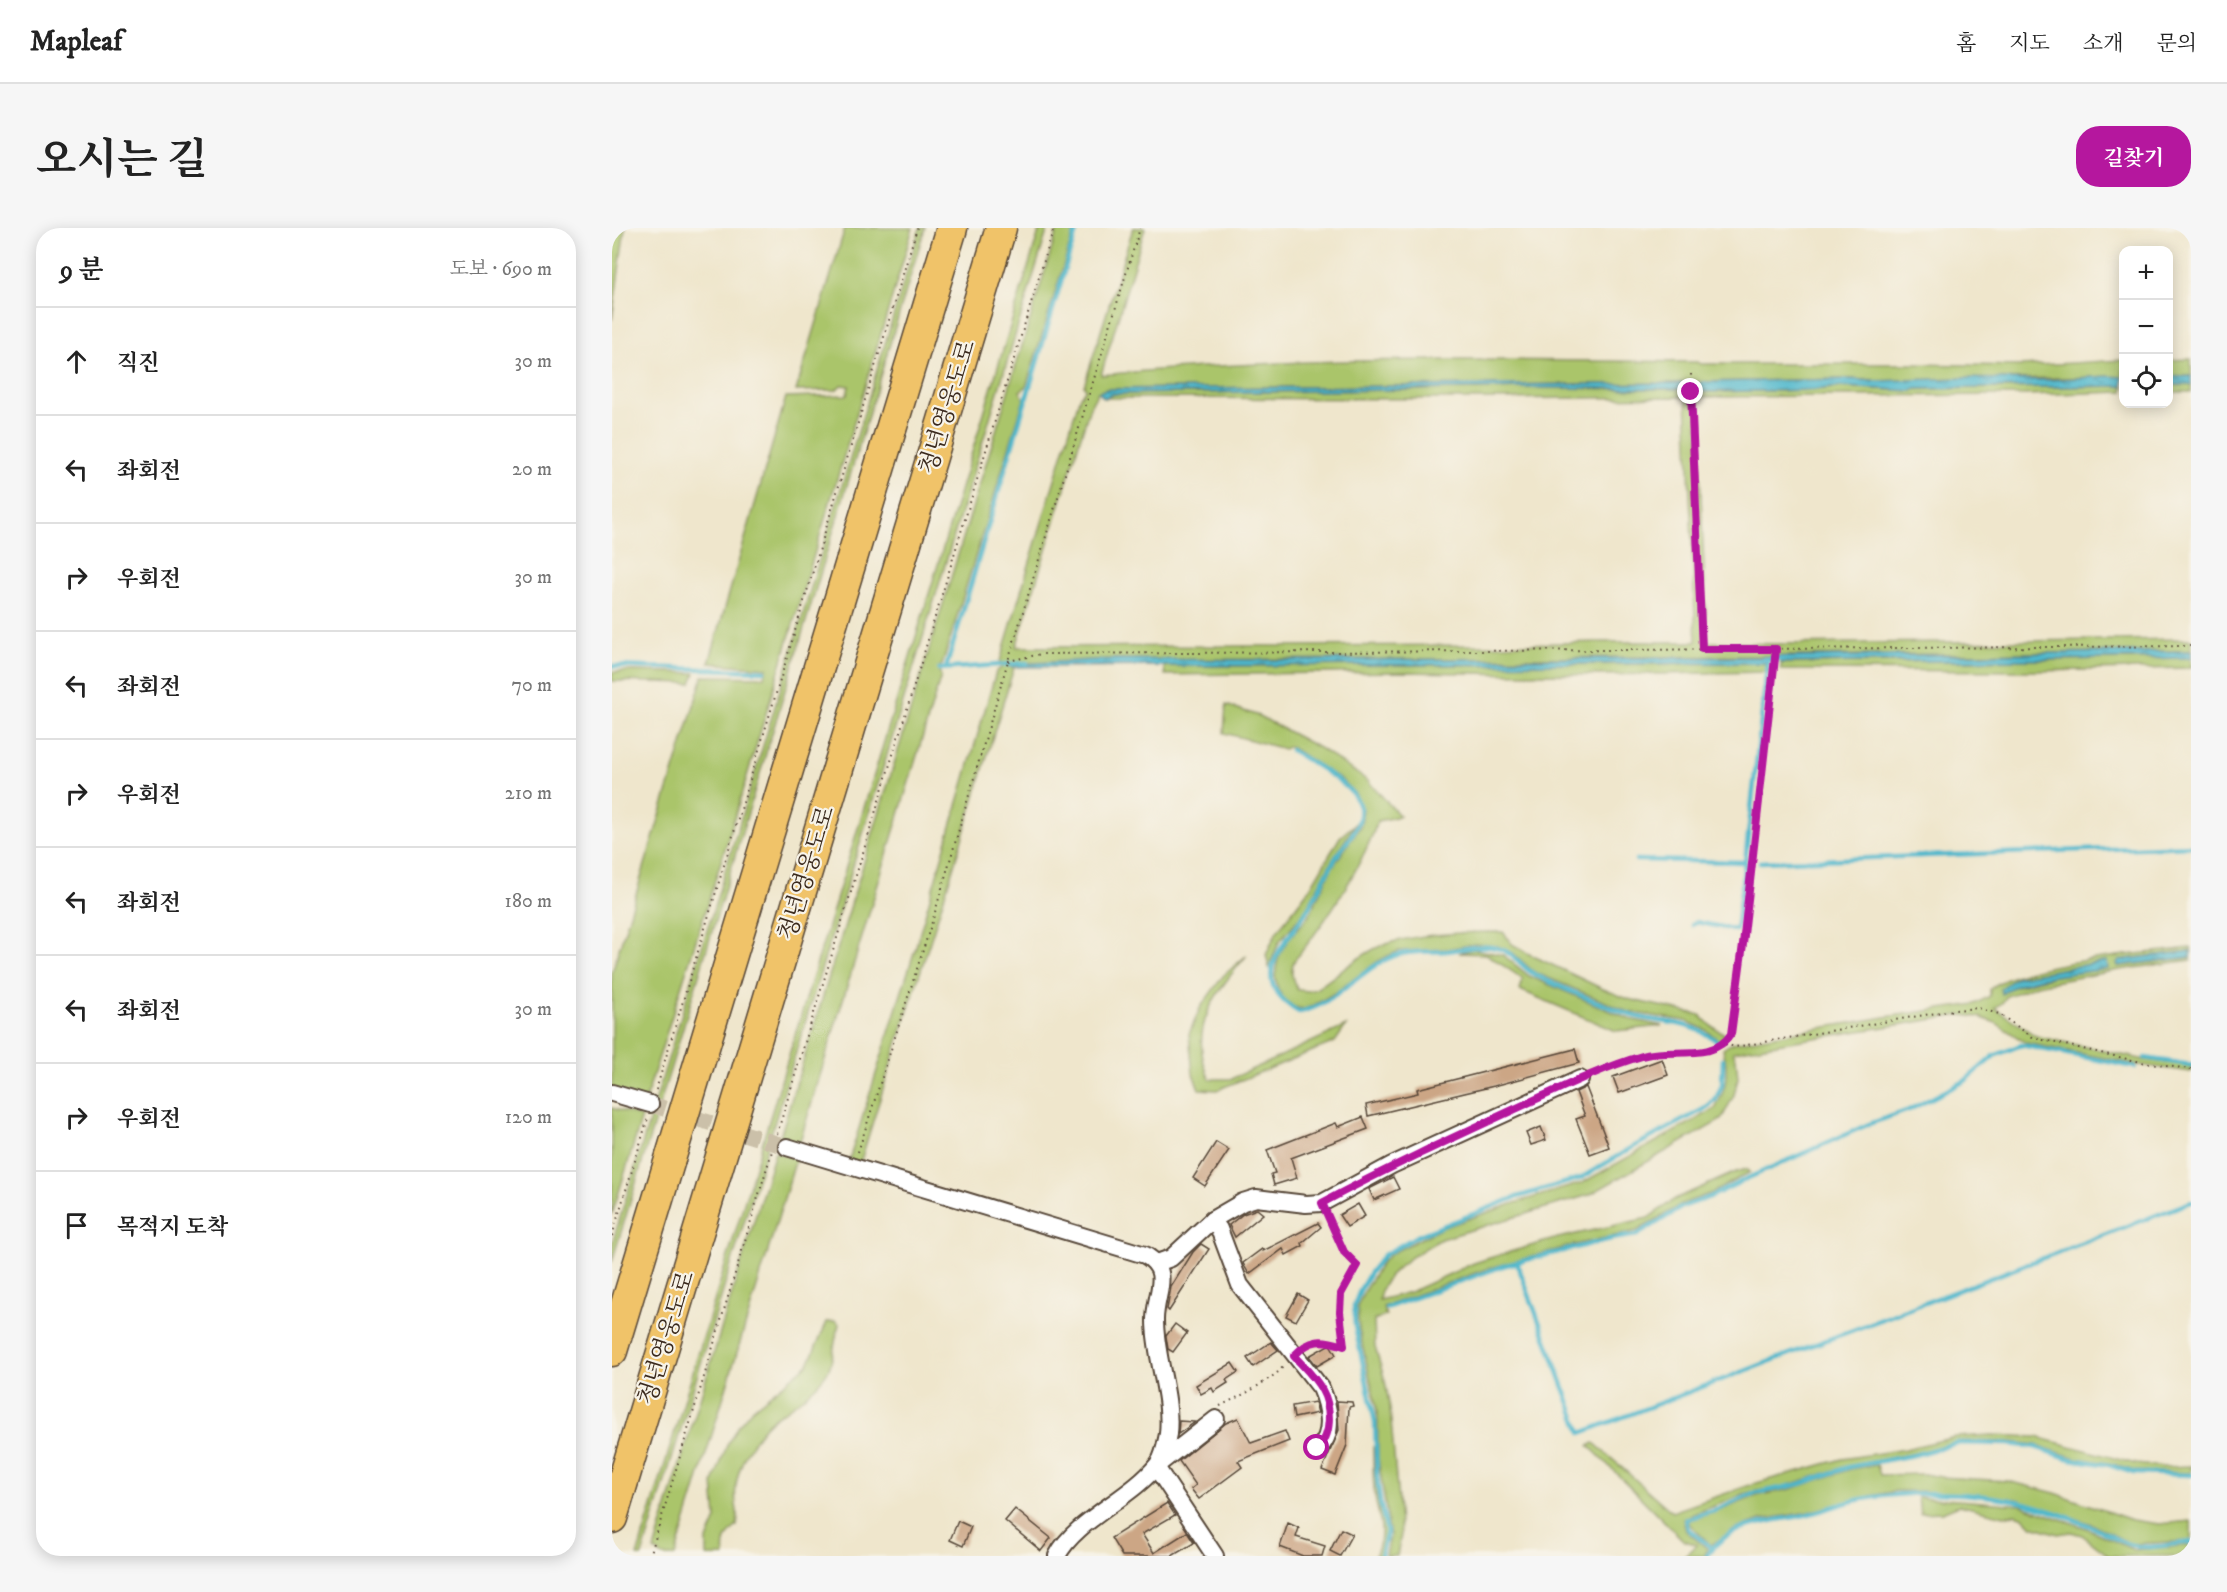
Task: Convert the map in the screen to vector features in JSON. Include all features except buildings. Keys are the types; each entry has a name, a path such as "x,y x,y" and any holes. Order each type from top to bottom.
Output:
{"highway":[{"name":"청년영웅도로","path":"612,1351 952,228"},
{"name":"청년영웅도로","path":"612,1518 1001,228"}],"street":[{"path":"1157,1263 1171,1258 1212,1221 1243,1202 1256,1198 1306,1204 1322,1203 1392,1165 1580,1080"},
{"path":"612,1093 651,1105"},
{"path":"779,1142 853,1167 1145,1255 1157,1263 1161,1269 1161,1279 1155,1313 1156,1350 1167,1393 1169,1420 1167,1436 1158,1465 1215,1556"},
{"path":"1212,1221 1219,1229 1240,1285 1321,1388 1329,1415 1325,1443 1317,1448"},
{"path":"1057,1556 1062,1546 1076,1533 1216,1419"}],"path":[{"path":"612,1236 917,228"},
{"path":"650,1556 779,1142 1054,228"},
{"path":"853,1167 933,919 1008,661 1140,228"},
{"path":"1690,374 1702,649"},
{"path":"1008,661 1041,654 2191,646"},
{"path":"1580,1080 1644,1055 1669,1051 1712,1050 1725,1044 1731,1034 1776,649"},
{"path":"1725,1044 1735,1047 1954,1010 1978,1008 1999,1014 2034,1038 2150,1064 2191,1069"},
{"path":"1216,1419 1220,1406 1250,1391 1276,1374 1304,1345 1329,1341 1344,1346 1340,1312 1341,1294 1357,1265 1344,1252 1322,1203"},
{"path":"651,1551 657,1556"}],"green space":[{"path":"612,228 625,228 612,320"},
{"path":"845,228 913,228 725,849 645,1101 612,1088 612,972 703,676 764,677 767,668 709,663 786,397 847,395 849,386 841,385 836,390 796,391"},
{"path":"920,228 925,228 612,1262 612,1244"},
{"path":"1040,228 1048,228 642,1556 637,1556"},
{"path":"1058,228 1075,228 1026,387 1020,391 1024,399 942,665 938,668 941,676 799,1145 779,1140"},
{"path":"1133,228 1145,228 1101,375 1250,364 1399,360 2021,366 2119,360 2119,377 1703,382 1701,392 1813,390 1842,387 1912,391 1916,389 2119,386 2119,392 2023,395 1697,397 1707,642 1775,644 2191,639 2191,651 1168,660 1013,664 1011,667 1014,668 963,838 860,1164 849,1160 916,946 996,672 1001,668 1000,661 1080,396 1086,389 1084,386","holes":["1686,383 1686,389 1534,388 1114,394 1104,398 1686,397 1696,642 1016,647 1090,407 1098,392 1107,389"]},
{"path":"2191,359 2191,376 2173,377 2173,360"},
{"path":"2173,385 2191,385 2191,392 2173,392"},
{"path":"2191,658 2191,668 2033,671 1781,670 1781,663"},
{"path":"1769,663 1769,672 1598,675 1402,672 1165,675 1164,666"},
{"path":"612,672 695,673 691,683 612,681"},
{"path":"1226,705 1259,716 1321,749 1368,781 1400,816 1378,821 1362,858 1342,894 1294,961 1292,976 1298,990 1316,989 1359,958 1387,944 1437,935 1503,932 1512,944 1529,954 1601,988 1628,999 1700,1015 1711,1026 1725,1034 1720,1041 1706,1030 1686,1021 1629,1012 1534,972 1514,954 1498,946 1475,944 1447,949 1399,951 1381,959 1314,1005 1304,1009 1294,1007 1283,998 1278,989 1275,976 1280,953 1308,917 1332,868 1361,825 1363,809 1356,795 1343,781 1292,748 1284,749 1224,733"},
{"path":"1356,823 1330,864 1305,911 1279,942 1269,967 1266,955 1276,933 1310,888 1340,837"},
{"path":"2191,948 2191,951 2120,960 2118,966 2191,957 2191,960 2037,985 2007,996 1995,1008 2036,1036 2145,1060 2191,1066 2191,1072 2140,1065 2026,1043 1996,1023 1979,1017 1961,1015 1733,1051 1738,1078 1734,1095 1721,1120 1589,1195 1441,1239 1402,1264 1387,1280 1379,1300 1410,1292 1474,1263 1496,1256 1558,1238 1648,1218 1675,1199 1736,1172 1747,1169 1750,1172 1712,1193 1682,1204 1637,1231 1486,1269 1383,1307 1386,1315 1374,1320 1375,1347 1390,1409 1401,1535 1397,1556 1386,1556 1390,1536 1378,1458 1378,1420 1359,1330 1357,1307 1382,1262 1392,1253 1442,1228 1582,1183 1715,1109 1726,1080 1723,1049 1732,1043 1975,1004 1990,996 1990,989 2006,980 2055,965","holes":["2107,962 2009,988 2017,977"]},
{"path":"1473,949 1503,955 1529,976 1629,1019 1662,1026 1616,1031 1520,990 1523,979 1486,954 1459,953"},
{"path":"1247,955 1215,997 1203,1028 1201,1044 1203,1061 1210,1079 1231,1079 1346,1026 1335,1042 1217,1090 1199,1089 1193,1074 1189,1034 1200,1008 1223,976"},
{"path":"612,1108 642,1117 612,1215"},
{"path":"775,1152 796,1159 675,1556 663,1556 654,1550"},
{"path":"835,1321 839,1324 829,1369 812,1390 769,1422 755,1439 744,1458 736,1483 738,1523 726,1539 725,1556 707,1556 707,1540 716,1519 713,1483 727,1445 737,1427 751,1410 808,1364 827,1322"},
{"path":"1992,1435 2037,1437 2136,1464 2164,1467 2191,1466 2191,1473 2134,1471 2114,1464 2076,1458 2036,1445 1958,1441 1915,1453 1848,1466 1782,1487 1751,1492 1691,1515 1683,1519 1686,1531 1708,1549 1704,1556 1685,1556 1697,1545 1683,1540 1589,1446 1594,1443 1672,1512 1753,1484 1842,1459 1905,1449 1955,1437"},
{"path":"1373,1446 1377,1496 1386,1532 1385,1542 1379,1556 1375,1556 1381,1530 1374,1490"},
{"path":"1877,1465 1880,1475 1924,1474 2008,1481 2055,1493 2132,1520 2159,1524 2191,1521 2191,1541 2131,1544 2092,1524 2017,1499 1921,1491 1896,1491 1808,1512 1760,1520 1734,1530 1711,1545 1689,1524 1689,1520 1756,1496 1791,1489 1851,1469"},
{"path":"1918,1497 2021,1505 2086,1528 2134,1550 2191,1545 2191,1556 2109,1556 2082,1535 2071,1532 2058,1534 2032,1526 2022,1516 2015,1514 2004,1516 1959,1505 1942,1512 1920,1513"}],"water":[{"path":"2191,376 2191,385 2173,385 2173,377"},
{"path":"2119,377 2119,386 1916,389 1912,391 1842,387 1813,390 1701,392 1696,385 1703,382 1852,379 1874,381 1963,378 2048,380"},
{"path":"1686,383 1686,389 1534,388 1114,394 1104,398 1098,392 1107,389"},
{"path":"2191,651 2191,658 1781,663 1781,657"},
{"path":"1770,657 1769,663 1010,667 1014,664 1112,659"},
{"path":"2191,951 2191,957 2118,966 2117,963 2119,960"},
{"path":"2107,961 2108,969 2022,983 2002,994 2000,989 2017,977"}],"waterway":[{"path":"946,668 1077,228"},
{"path":"1682,386 1700,387"},
{"path":"1764,659 1785,659"},
{"path":"1636,860 1745,862 1768,659"},
{"path":"939,669 1027,663"},
{"path":"612,666 764,671"},
{"path":"1291,750 1341,783 1357,799 1360,808 1359,820 1354,832 1274,962 1271,974 1274,987 1282,1000 1299,1012 1326,1001 1375,965 1401,954 1491,947 1504,950 1529,971 1555,985 1634,1016 1693,1028 1717,1041"},
{"path":"1760,862 2191,846"},
{"path":"1692,925 1696,922 1736,930 1745,862"},
{"path":"1386,1308 1506,1265 1611,1239 1637,1235 1682,1207 1710,1197 1869,1124 1909,1110 1965,1081 1994,1056 2021,1045 2135,1067"},
{"path":"2145,1058 2191,1065"},
{"path":"1381,1556 1387,1532 1377,1477 1375,1422 1355,1326 1354,1306 1371,1271 1384,1255 1417,1236 1514,1198 1581,1178 1704,1109 1715,1101 1722,1085 1723,1059"},
{"path":"1517,1263 1581,1433 2191,1202"},
{"path":"1712,1548 1688,1529 1686,1519 1717,1510 1753,1494 1800,1484 1849,1467 1914,1455 1957,1443 2035,1447 2071,1459 2109,1465 2134,1473 2191,1475"},
{"path":"1707,1556 1715,1546 1736,1531 1761,1523 1808,1514 1862,1499 1921,1494 1962,1494 2021,1502 2068,1517 2132,1545 2153,1547 2191,1542"}],"tunnel":[{"path":"650,1104 787,1147"}],"route":[{"path":"1317,1448 1325,1443 1328,1430 1329,1415 1325,1397 1321,1388 1294,1356 1304,1345 1313,1342 1329,1341 1344,1346 1340,1312 1341,1294 1357,1265 1344,1252 1322,1203 1392,1165 1580,1080 1644,1055 1669,1051 1712,1050 1725,1044 1731,1034 1776,649 1702,649 1691,392"}]}
